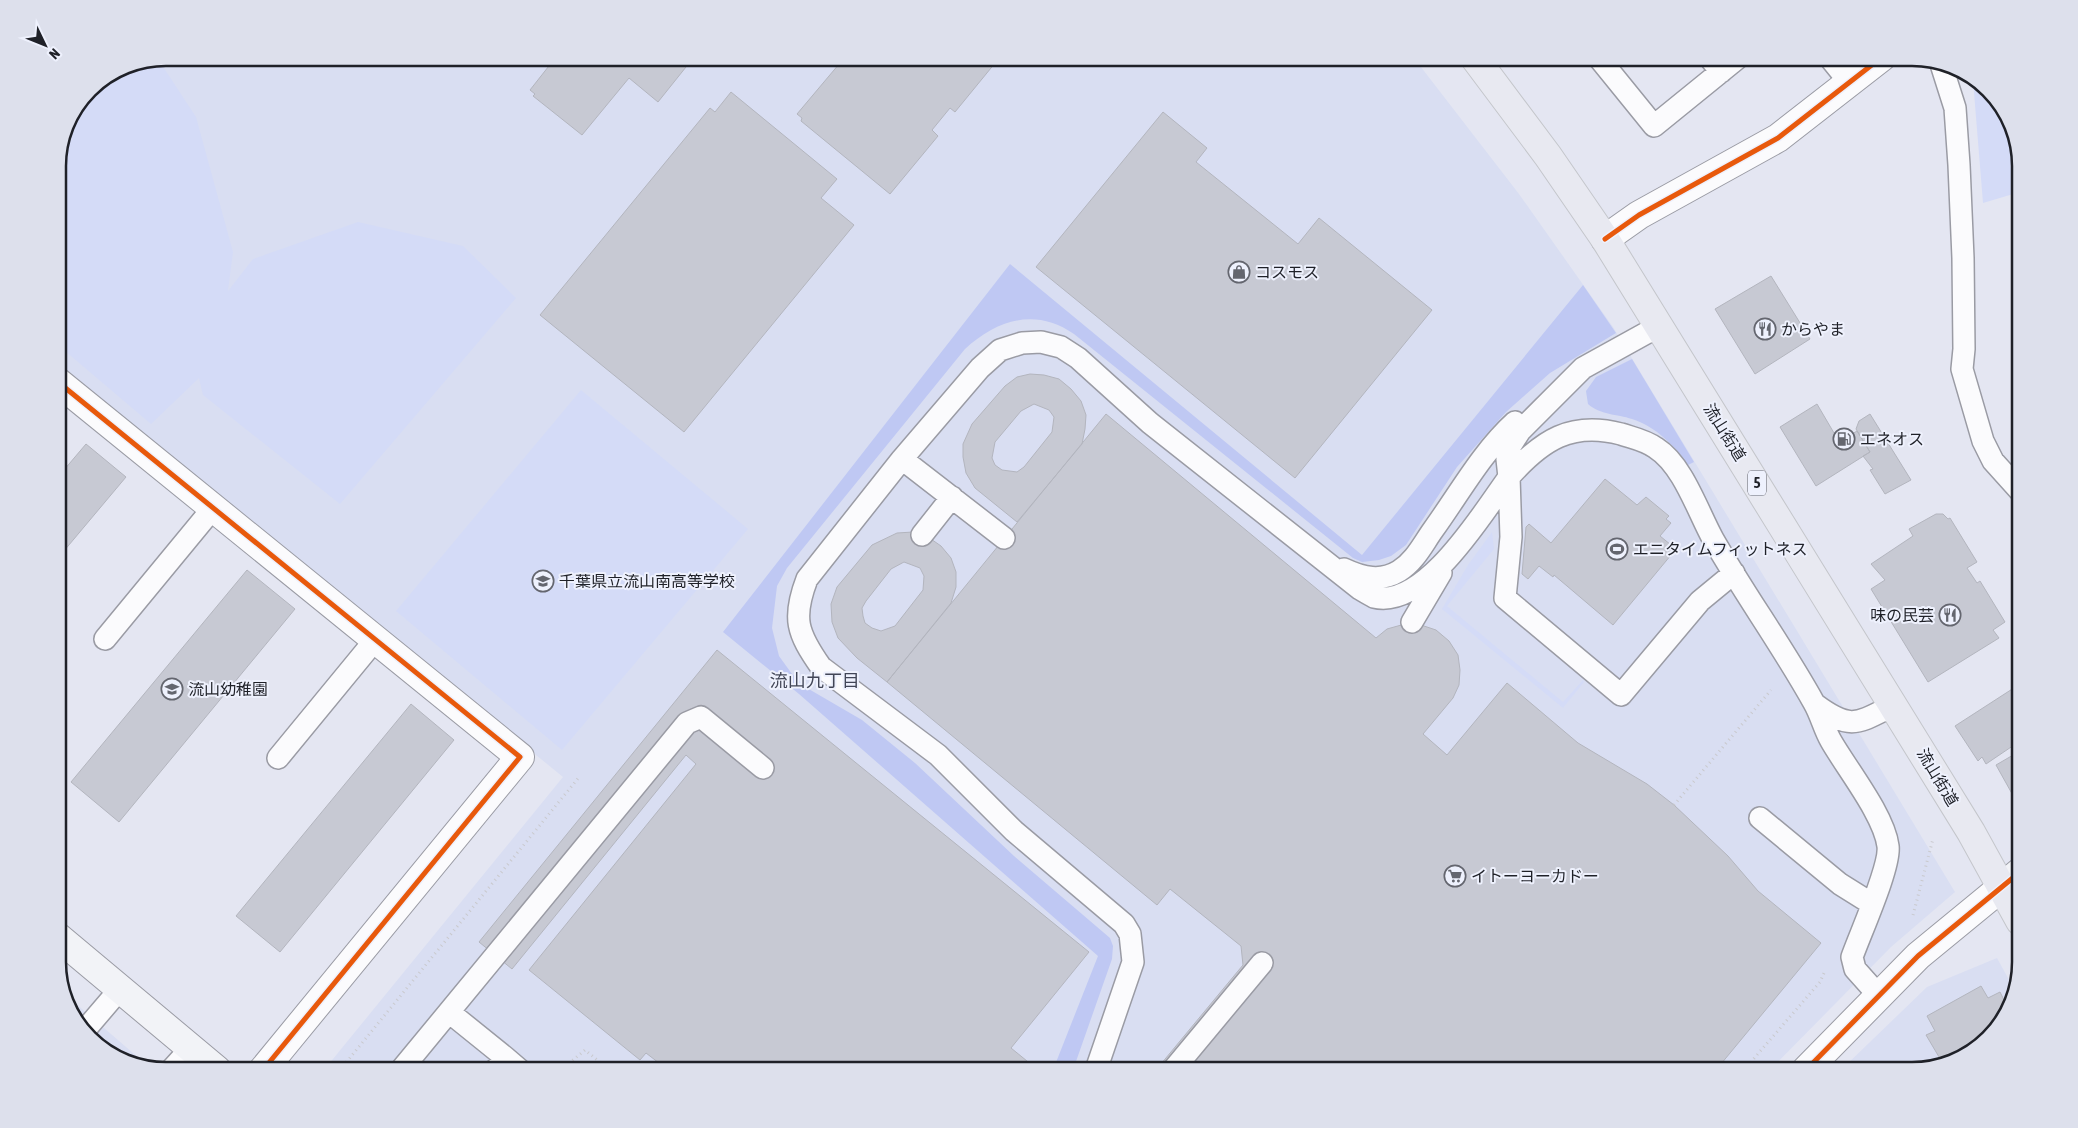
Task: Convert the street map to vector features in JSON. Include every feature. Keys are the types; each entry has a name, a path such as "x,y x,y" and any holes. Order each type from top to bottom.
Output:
{"main road":[{"name":"流山街道","path":"1480,66 1548,156 1605,239 1894,705 2011,879"}],"street":[{"path":"1605,239 1639,215 1778,138 1872,66"},
{"path":"66,389 520,757 270,1062"},
{"path":"1814,1062 1880,997 1918,956 2011,879"},
{"path":"66,944 208,1062"}],"lane":[{"path":"1605,66 1654,126 1714,66"},
{"path":"1836,66 1850,83"},
{"path":"1943,72 1955,108 1957,136 1963,258 1964,349 1962,369 1983,440 1993,461 2012,482"},
{"path":"1326,561 1362,578 1380,578 1399,571 1416,557 1504,432 1545,396 1583,368 1659,326"},
{"path":"1099,1062 1133,962 1130,934 1124,924 1014,831 938,755 821,667 807,647 798,624 799,601 807,579 902,459 980,368 1000,350 1022,343 1041,342 1060,347 1078,358 1150,423 1326,561 1360,590 1374,597 1391,598 1411,591 1428,578 1451,555"},
{"path":"1583,368 1520,431 1511,444 1507,459 1510,477 1511,537 1505,598 1621,695 1700,600 1734,573"},
{"path":"1412,622 1451,555 1510,477 1540,446 1564,434 1595,429 1641,440 1657,448 1674,466 1713,539 1816,705 1830,739 1886,830 1889,849 1887,857 1852,957 1855,969 1880,997"},
{"path":"902,459 1004,538"},
{"path":"922,535 952,497"},
{"path":"105,639 213,508"},
{"path":"278,758 375,640"},
{"path":"1816,705 1842,722 1861,722 1894,705"},
{"path":"408,1062 687,723 701,717 763,768"},
{"path":"1760,818 1840,884 1872,904"},
{"path":"1180,1062 1262,963"},
{"path":"89,1025 120,989"},
{"path":"449,1012 503,1062"},
{"path":"179,1062 192,1048"}],"path":[{"path":"1674,805 1776,683"},
{"path":"347,1062 580,776"},
{"path":"1912,921 1933,839"},
{"path":"1751,1062 1820,982 1827,964"},
{"path":"571,1062 585,1050 601,1062"}],"shaded area":[{"path":"163,66 196,117 233,252 228,291 253,259 358,222 463,246 516,298 340,504 203,395 199,378 151,424 66,352 67,153 74,128 83,110 95,95 110,83 128,74 146,68"},
{"path":"166,66 1420,66 1519,194 1613,327 1955,892 1891,947 1778,1062 331,1062 563,777 66,372 66,159 74,128 83,110 95,95 110,83 146,68"},
{"path":"1974,87 1995,110 2006,134 2012,159 2012,194 1983,203"},
{"path":"1010,264 1362,555 1583,285 1616,333 1550,373 1506,412 1457,467 1406,545 1391,556 1362,562 1353,558 1074,334 1045,321 1017,320 1003,324 990,331 965,349 787,568 777,586 772,628 779,656 792,674 807,688 862,720 915,763 1014,856 1110,938 1113,946 1112,959 1076,1062 1056,1062 1098,956 799,694 723,632"},
{"path":"1632,359 1694,462 1688,465 1671,444 1649,426 1632,419 1609,414 1588,404 1586,391 1596,377"},
{"path":"581,390 748,529 562,750 396,611"},
{"path":"1492,532 1494,549 1447,606 1563,702 1583,680 1584,682 1563,708 1442,609 1468,565"},
{"path":"1997,958 2010,982 1995,1018 1978,1037 1956,1051 1925,1061 1849,1062 1927,987"},
{"path":"76,1004 138,1057 110,1045 100,1037 83,1018"}],"building":[{"path":"549,66 687,66 658,102 629,78 582,135 533,96 535,94 530,90"},
{"path":"837,66 993,66 955,112 950,108 932,130 938,136 890,194 801,121 802,118 797,114"},
{"path":"731,92 837,179 821,198 854,225 684,432 540,315 710,108 715,112"},
{"path":"1163,112 1207,148 1196,162 1298,244 1319,218 1432,310 1295,478 1036,267"},
{"path":"1771,276 1810,339 1755,374 1715,309"},
{"path":"1030,374 1059,379 1081,401 1086,415 1082,444 1017,522 975,488 966,473 963,444 972,424 1005,386 1017,377","holes":["1034,404 1049,410 1054,417 1052,432 1024,467 1017,472 1002,470 995,465 992,458 995,442 1021,411"]},
{"path":"1817,404 1834,433 1849,436 1857,431 1870,452 1816,486 1780,427"},
{"path":"1106,414 1376,638 1387,629 1412,622 1436,630 1449,641 1458,655 1459,685 1453,698 1423,734 1447,755 1507,683 1578,743 1647,784 1674,805 1728,856 1758,891 1821,943 1723,1062 1163,1062 1243,965 1241,946 1170,889 1157,905 887,682"},
{"path":"1870,414 1911,480 1885,494 1870,470 1873,469 1863,456 1870,452 1856,429 1859,421"},
{"path":"86,444 126,477 66,548 66,468"},
{"path":"1605,479 1637,505 1646,497 1669,516 1666,519 1671,523 1660,536 1676,549 1613,625 1554,575 1553,577 1539,566 1528,579 1522,574 1526,527 1529,524 1551,543"},
{"path":"1936,514 1943,514 1948,519 1950,518 1977,562 1967,568 1977,583 1980,581 2005,622 1993,630 1999,638 1928,682 1871,589 1885,580 1871,564 1913,536 1909,529"},
{"path":"913,532 928,537 941,546 951,558 956,572 956,587 951,603 887,682 857,658 838,638 832,622 831,604 837,587 872,545 897,533","holes":["904,562 920,568 924,576 923,590 895,626 881,631 865,623 862,608 891,569"]},
{"path":"247,570 295,609 119,822 71,782"},
{"path":"717,650 1089,952 1011,1048 1028,1062 658,1062 646,1053 640,1060 529,970 696,764 686,755 512,969 479,942"},
{"path":"2012,689 2012,746 1986,764 1982,757 1978,761 1955,726"},
{"path":"411,704 454,740 280,952 236,916"},
{"path":"2012,756 2012,794 1996,765"},
{"path":"1981,986 1988,998 2000,992 2004,999 1995,1018 1978,1037 1968,1045 1939,1058 1926,1035 1935,1031 1927,1016"}],"cycle path":[{"path":"1605,239 1639,215 1778,138 1870,66"},
{"path":"66,388 520,757 270,1062"},
{"path":"1814,1062 1918,956 2012,879"}],"place":[{"name":"コスモス","path":"1239,272"},
{"name":"からやま","path":"1765,329"},
{"name":"エネオス","path":"1844,439"},
{"name":"エニタイムフィットネス","path":"1617,549"},
{"name":"千葉県立流山南高等学校","path":"543,581"},
{"name":"味の民芸","path":"1950,615"},
{"name":"流山幼稚園","path":"172,689"},
{"name":"イトーヨーカドー","path":"1455,876"}],"district":[{"name":"流山九丁目","path":"815,681"}]}
